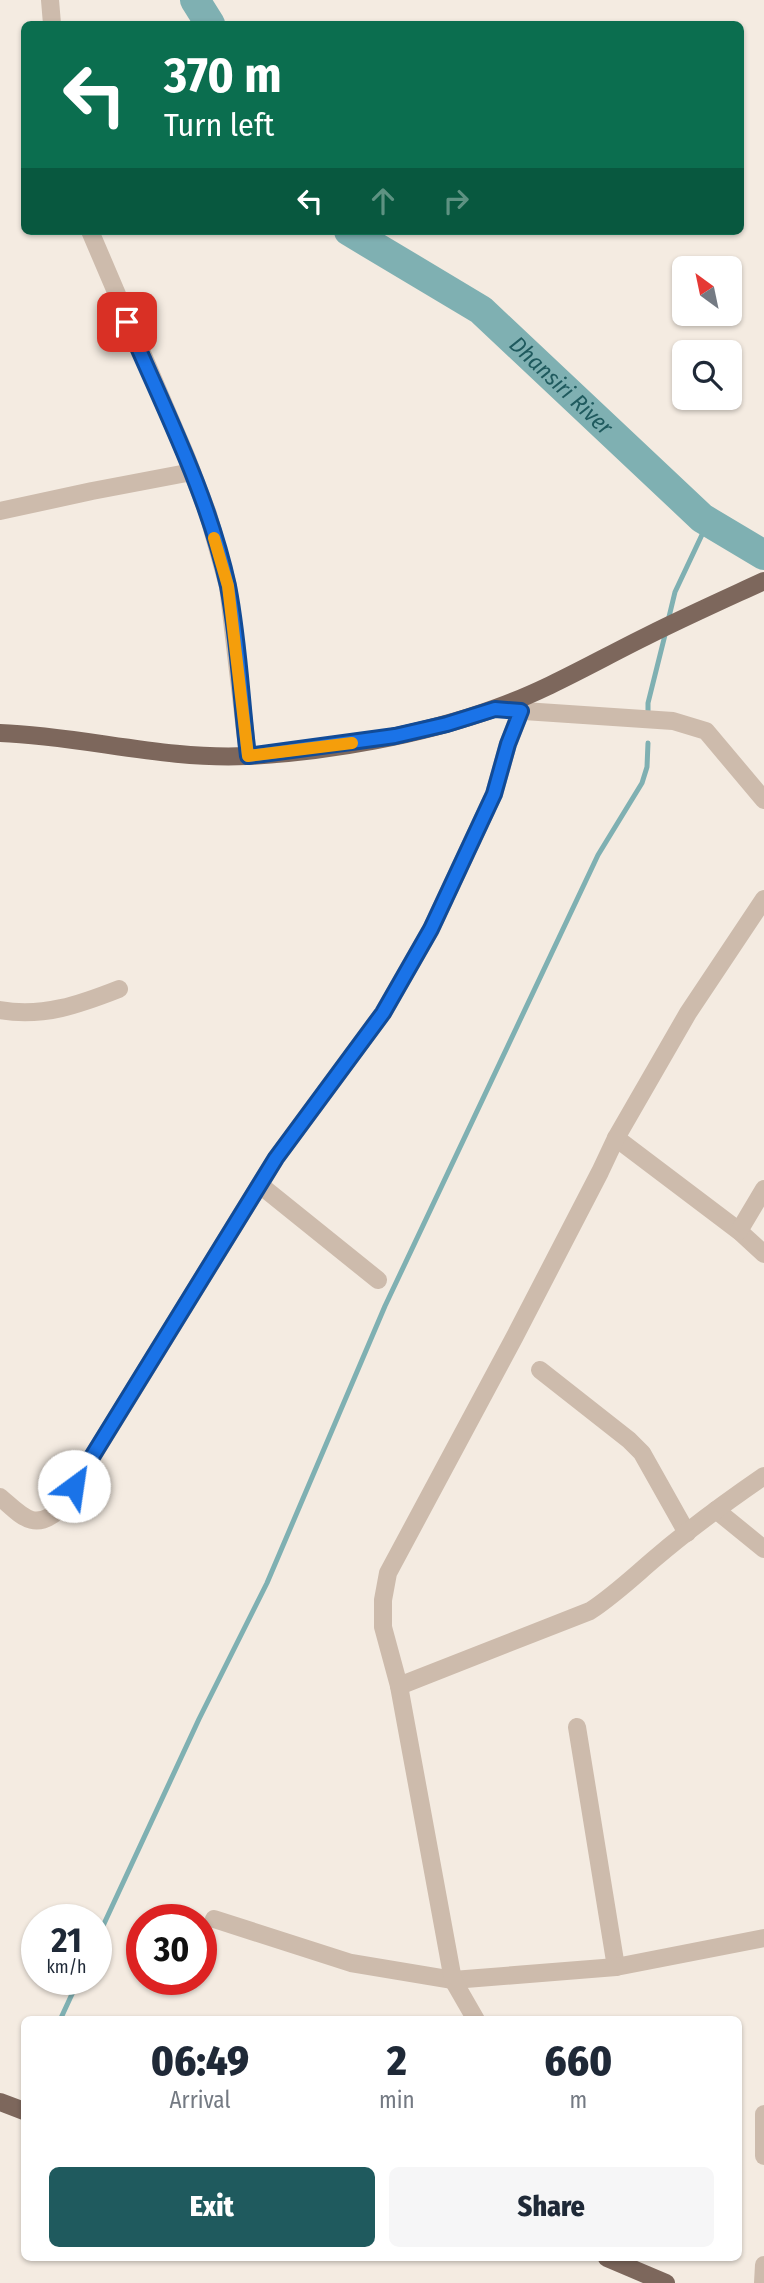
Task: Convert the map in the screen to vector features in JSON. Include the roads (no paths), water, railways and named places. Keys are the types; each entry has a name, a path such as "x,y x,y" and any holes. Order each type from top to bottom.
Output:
{"main road":[{"path":"0,733 165,753 248,756 395,736 495,709 764,582"},
{"path":"0,2102 21,2110"},
{"path":"614,2261 666,2283"}],"street":[{"path":"50,0 52,21"},
{"path":"92,235 208,514 228,586 248,756"},
{"path":"0,511 192,472"},
{"path":"495,709 673,721 691,725 706,731 764,800"},
{"path":"0,1497 25,1518 34,1521 43,1521 60,1509 276,1158 383,1013 431,929 494,794 508,744 521,711"},
{"path":"474,2016 453,1980 399,1686 383,1627 383,1600 388,1573 520,1326 615,1138 688,1013 764,899"},
{"path":"0,1010 14,1013 58,1011 119,989"},
{"path":"615,1138 739,1231 764,1254"},
{"path":"260,1185 378,1280"},
{"path":"739,1231 764,1189"},
{"path":"540,1370 642,1453 687,1533"},
{"path":"399,1686 590,1611 613,1596 716,1510 764,1476"},
{"path":"716,1510 764,1549"},
{"path":"577,1727 616,1967"},
{"path":"217,1920 351,1963 453,1980 616,1967 764,1938"},
{"path":"764,2114 764,2156"},
{"path":"763,2283 764,2265"}],"waterway":[{"name":"Dhansiri River","path":"195,0 208,21"},
{"name":"Dhansiri River","path":"356,235 481,310 702,518 764,555"},
{"path":"668,621 675,592 708,522"},
{"path":"648,713 648,703 666,631"},
{"path":"112,1907 199,1719 267,1583 385,1306 598,855 642,783 647,767 648,743"},
{"path":"62,2016 72,1995"}]}
